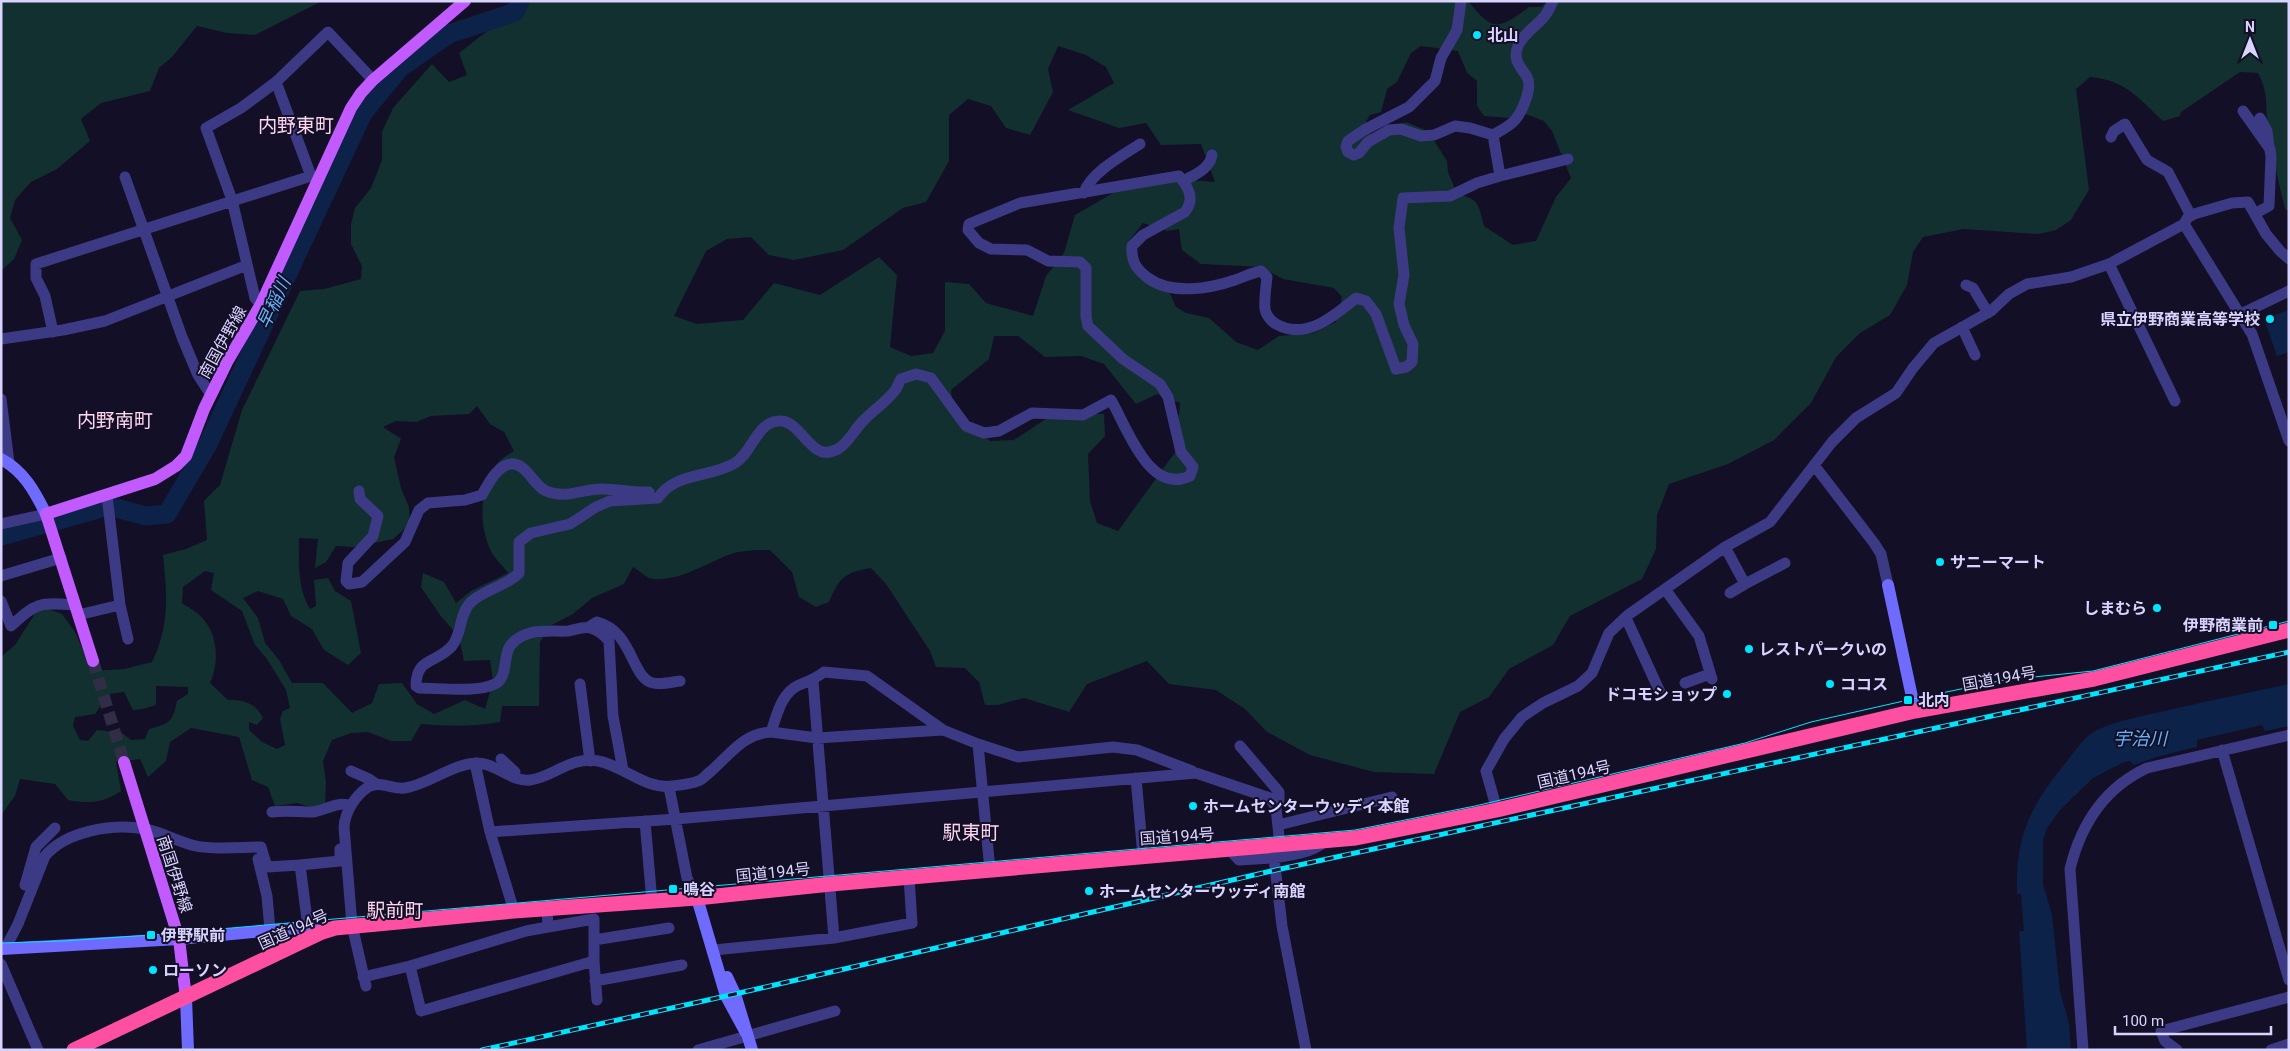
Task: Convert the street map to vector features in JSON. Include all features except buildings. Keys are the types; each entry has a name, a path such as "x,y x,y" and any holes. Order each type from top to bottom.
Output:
{"highway":[{"name":"国道194号","path":"74,1050 186,998 315,930 547,908 652,902 831,884 1229,849 1277,852 1326,841 1379,834 1497,810 1915,711 2094,679 2289,630"}],"main road":[{"name":"南国伊野線","path":"48,519 155,479 176,466 186,456 211,395 227,362 261,304 315,178 351,108 361,93 374,80 466,1"},
{"path":"48,519 93,661"},
{"name":"南国伊野線","path":"124,762 179,939 186,998"}],"street":[{"path":"1461,1 1457,30 1440,58 1435,81 1409,107 1364,130 1348,141 1346,147 1348,152 1359,153 1377,135 1390,130 1401,129 1421,136 1434,135 1454,126 1470,128 1493,135"},
{"path":"1493,135 1514,121 1522,109 1529,86 1528,78 1521,71 1516,60 1517,47 1524,36 1546,16 1553,1"},
{"path":"261,304 255,298 232,200 206,128 241,108 276,82 328,32 374,80"},
{"path":"53,332 44,296 36,278 36,264 232,200 315,178 276,82"},
{"path":"2243,111 2270,149"},
{"path":"2256,213 2269,206 2270,149 2267,131 2260,118"},
{"path":"2111,137 2114,131 2125,124 2147,160 2170,174 2188,220 2228,296 2252,334 2289,441"},
{"path":"1493,135 1500,176"},
{"path":"1084,193 1089,183 1109,164 1140,144"},
{"path":"1184,182 1207,167 1211,162 1212,155"},
{"path":"359,491 360,499 378,516 373,536 348,563 346,581 349,584 362,582 405,542 419,510 428,503 465,500 482,495 493,477 504,466 513,464 520,467 543,490 560,495 577,494 600,488 647,492 665,488 676,482 724,468 737,462 746,453 760,431 771,423 782,421 790,424 813,447 821,452 829,453 839,448 864,420 897,389 901,379 916,374 931,378 966,426 984,433 999,431 1032,413 1083,415 1111,400 1146,464 1161,476 1182,480 1190,476 1193,466 1181,452 1168,397 1160,384 1123,359 1088,326 1086,317 1086,268 1080,262 1048,261 1027,250 991,249 979,243 968,230 968,224 1020,203 1179,176 1184,182 1191,199 1190,206 1185,212 1143,235 1132,246 1131,258 1138,271 1156,284 1172,289 1204,286 1235,280 1251,272 1261,271 1267,277 1265,310 1271,321 1285,329 1308,329 1324,322 1356,298 1366,301 1376,314 1396,369 1406,367 1412,362 1413,344 1404,325 1399,304 1404,276 1399,228 1403,198 1450,196 1477,183 1568,159"},
{"path":"125,177 185,344 198,375 211,395"},
{"path":"1497,810 1486,772 1504,740 1522,717 1543,703 1578,686 1592,673 1609,633 1626,618 1725,547 1770,522 1814,465 1856,418 1896,393 1913,368 1934,343 1988,313 2009,294 2027,284 2071,277 2109,264 2188,220 2239,202 2248,202 2256,213 2266,234 2280,251 2289,258"},
{"path":"2109,264 2175,401"},
{"path":"1,339 53,332 105,321 247,265"},
{"path":"1966,285 1976,292 1988,313"},
{"path":"2241,314 2289,291"},
{"path":"1962,327 1976,355"},
{"path":"1,399 5,461 32,486 48,519 1,524"},
{"path":"1814,465 1881,554 1915,711"},
{"path":"665,488 658,498 610,501 596,507 570,524 530,533 519,542 519,574 511,581 472,602 465,609 457,638 441,655 420,667 416,672 416,686 418,688 474,688 496,684 502,678 510,646 522,636 540,630 567,631 589,627 598,622 625,635 638,670 644,678 653,683 680,682"},
{"path":"107,496 120,605 128,639"},
{"path":"1725,547 1745,584"},
{"path":"1,576 61,558"},
{"path":"1730,593 1785,563"},
{"path":"1664,589 1699,636 1711,676 1685,683"},
{"path":"1,600 11,626 33,606 55,603 76,610 120,605"},
{"path":"1626,618 1660,692"},
{"path":"589,627 602,634 609,641 613,716 623,770"},
{"path":"771,732 780,705 789,691 799,685 813,681 824,672 867,676 943,730 1018,757 1114,747 1137,750 1196,773 1270,798 1276,808 1278,826 1277,852 1282,926 1306,1050"},
{"path":"813,681 834,938"},
{"path":"580,684 590,761"},
{"path":"351,771 369,778 376,784 405,788 450,770 475,763 490,764 527,780 543,778 559,767 580,761 598,761 623,770 647,782 669,787 699,781 747,737 758,733 771,732 817,738 943,730"},
{"path":"2083,1050 2070,868 2074,852 2086,823 2111,792 2130,776 2161,763 2289,736"},
{"path":"978,744 990,870"},
{"path":"1240,746 1279,792 1276,808"},
{"path":"2222,750 2289,980"},
{"path":"501,759 527,780"},
{"path":"475,763 490,832 514,911"},
{"path":"490,832 676,819 824,804 1196,773"},
{"path":"1136,778 1143,856"},
{"path":"376,784 364,790 350,806 344,818 352,925 365,982 410,966 526,931 594,919 594,961 597,1000"},
{"path":"669,787 687,878 697,898 726,996 746,1034 752,1050"},
{"path":"1278,826 1392,796"},
{"path":"272,812 286,810 312,812 342,804 350,806"},
{"path":"645,821 652,902"},
{"path":"3,949 18,924 45,856 52,847 66,838 80,833 114,828 144,829 197,847 261,847 267,867 340,862 340,837 344,827"},
{"path":"18,924 20,903 36,847 55,828"},
{"path":"257,847 259,866 267,896 270,930"},
{"path":"3,949 179,939 270,930 315,930 300,864"},
{"path":"715,954 834,938 912,923 909,877"},
{"path":"547,908 548,927"},
{"path":"594,940 669,928"},
{"path":"410,966 421,1011 594,961"},
{"path":"1,964 38,1050"},
{"path":"596,980 682,965"},
{"path":"2177,1050 2165,1041 2160,1031 2289,996"},
{"path":"186,998 188,1049"},
{"path":"698,1050 746,1034 835,1011"},
{"path":"2271,1050 2289,1044"}],"green space":[{"path":"1,1 322,1 255,35 227,33 197,26 172,57 159,68 150,91 101,103 81,119 90,141 57,169 31,182 15,200 10,218 22,240 14,259 1,271"},
{"path":"514,1 1468,1 1490,23 1496,24 1510,20 1529,7 1541,7 1548,1 2289,1 2289,211 2285,209 2280,188 2267,118 2265,93 2258,73 2240,72 2181,112 2180,116 2163,121 2122,86 2090,77 2076,89 2089,190 2071,220 2056,230 2039,234 1964,229 1923,237 1913,252 1907,285 1890,315 1860,333 1836,357 1811,403 1774,440 1728,464 1669,484 1657,515 1656,549 1642,579 1570,616 1553,645 1509,669 1489,697 1460,712 1434,774 1374,772 1310,755 1267,732 1245,709 1216,690 1169,684 1147,661 1087,684 1069,712 1024,698 998,705 985,705 979,682 965,668 936,667 930,651 886,584 871,568 849,574 836,587 829,602 816,607 799,597 792,572 770,550 758,550 729,555 672,578 653,579 645,576 633,567 624,584 592,598 573,614 550,626 540,642 539,706 502,706 500,722 490,724 461,726 421,724 411,741 391,741 368,732 351,733 332,740 323,761 326,782 325,806 313,808 297,803 275,806 268,787 252,780 239,737 191,728 170,742 166,761 148,777 140,759 116,762 121,791 115,795 96,802 68,800 55,784 20,779 15,796 1,815 1,657 15,645 40,606 62,614 75,632 92,671 124,669 152,662 162,635 166,610 163,555 186,549 207,540 204,501 220,485 242,410 300,291 324,289 361,279 362,266 351,244 351,224 355,208 371,188 382,160 382,132 393,108 432,64 449,82 467,75 459,53 486,32 502,11","holes":["1058,46 1086,55 1106,67 1114,83 1068,110 1119,128 1146,123 1161,145 1201,144 1215,182 1164,178 1132,182 1075,215 1064,253 1046,276 1033,316 986,303 969,284 945,282 945,331 933,353 911,356 890,347 897,275 879,257 820,295 774,283 743,320 697,324 674,316 706,251 727,239 751,237 769,255 794,260 843,250 903,208 926,202 949,161 949,115 968,99 991,106 1006,128 1030,135 1053,92 1048,69","1421,46 1458,51 1467,73 1477,81 1477,106 1484,116 1509,118 1520,112 1544,121 1552,131 1571,178 1556,197 1536,241 1513,245 1484,226 1477,204 1470,198 1457,194 1448,172 1447,161 1428,131 1406,122 1371,134 1364,125 1370,115 1381,112 1387,89 1397,82 1411,53","1143,223 1167,231 1179,229 1182,250 1201,264 1261,267 1283,279 1334,288 1342,297 1336,322 1314,333 1279,336 1258,350 1236,342 1209,318 1186,313 1176,307 1166,285 1139,264 1129,241","994,336 1018,336 1045,357 1081,356 1104,364 1136,404 1157,394 1180,403 1176,451 1118,531 1097,523 1090,501 1088,454 1105,436 1104,414 1055,413 1014,440 990,441 954,413 951,390 989,359","477,406 490,424 504,432 514,451 496,465 487,485 483,507 484,530 487,541 493,554 508,573 471,591 456,603 444,582 423,573 421,587 440,615 459,637 464,661 490,660 493,681 485,709 465,700 434,714 417,704 402,683 379,684 372,703 352,713 323,683 292,683 279,660 265,643 258,618 243,598 258,591 283,599 291,616 312,629 324,650 348,665 361,653 351,601 335,591 328,578 314,580 316,606 310,609 301,583 299,538 318,539 315,568 326,562 336,546 354,547 393,539 410,524 409,507 401,488 394,457 401,439 383,427 396,421 416,422 431,416 469,414","205,571 214,573 211,590 242,611 255,645 267,659 286,690 290,708 283,711 280,719 285,745 277,749 262,742 249,730 249,722 257,725 263,718 257,709 249,703 228,700 210,683 216,659 212,634 202,617 182,603 183,587","156,686 188,687 188,694 177,701 172,718 166,723 149,729 145,739 131,740 122,733 97,730 88,741 80,740 73,726 75,717 95,714 109,694 124,692 133,710 156,705"]}],"water":[{"path":"2288,310 2289,352 2277,356 2264,319"},
{"name":"宇治川","path":"2289,684 2289,726 2265,731 2262,725 2197,740 2197,747 2156,757 2134,765 2130,761 2124,762 2093,778 2060,810 2047,828 2043,840 2043,884 2052,914 2060,991 2069,1023 2071,1050 2027,1050 2019,931 2024,931 2021,894 2017,894 2017,873 2019,854 2028,821 2044,791 2081,743 2093,732 2103,727 2138,717"}],"waterway":[{"name":"早稲川","path":"1,536 109,506 146,516 167,514 207,446 363,113 400,68 449,34 515,12 520,1"}],"tunnel":[{"path":"93,661 124,762"}],"tram line":[{"path":"1,943 151,935 1355,830 1475,806 1745,743 1811,722 1908,700 2004,680 2093,671 2289,621"}],"railway":[{"path":"482,1050 1276,870 2289,652"}],"place":[{"name":"北山","path":"1477,35"},
{"name":"県立伊野商業高等学校","path":"2270,319"},
{"name":"サニーマート","path":"1940,562"},
{"name":"しまむら","path":"2157,608"},
{"name":"伊野商業前","path":"2273,625"},
{"name":"レストパークいの","path":"1749,649"},
{"name":"ココス","path":"1830,684"},
{"name":"ドコモショップ","path":"1727,694"},
{"name":"北内","path":"1908,700"},
{"name":"ホームセンターウッディ本館","path":"1193,806"},
{"name":"鳴谷","path":"673,889"},
{"name":"ホームセンターウッディ南館","path":"1089,891"},
{"name":"伊野駅前","path":"151,935"},
{"name":"ローソン","path":"153,970"}],"district":[{"name":"内野東町","path":"296,125"},
{"name":"内野南町","path":"115,420"},
{"name":"駅東町","path":"971,832"},
{"name":"駅前町","path":"395,910"}]}
